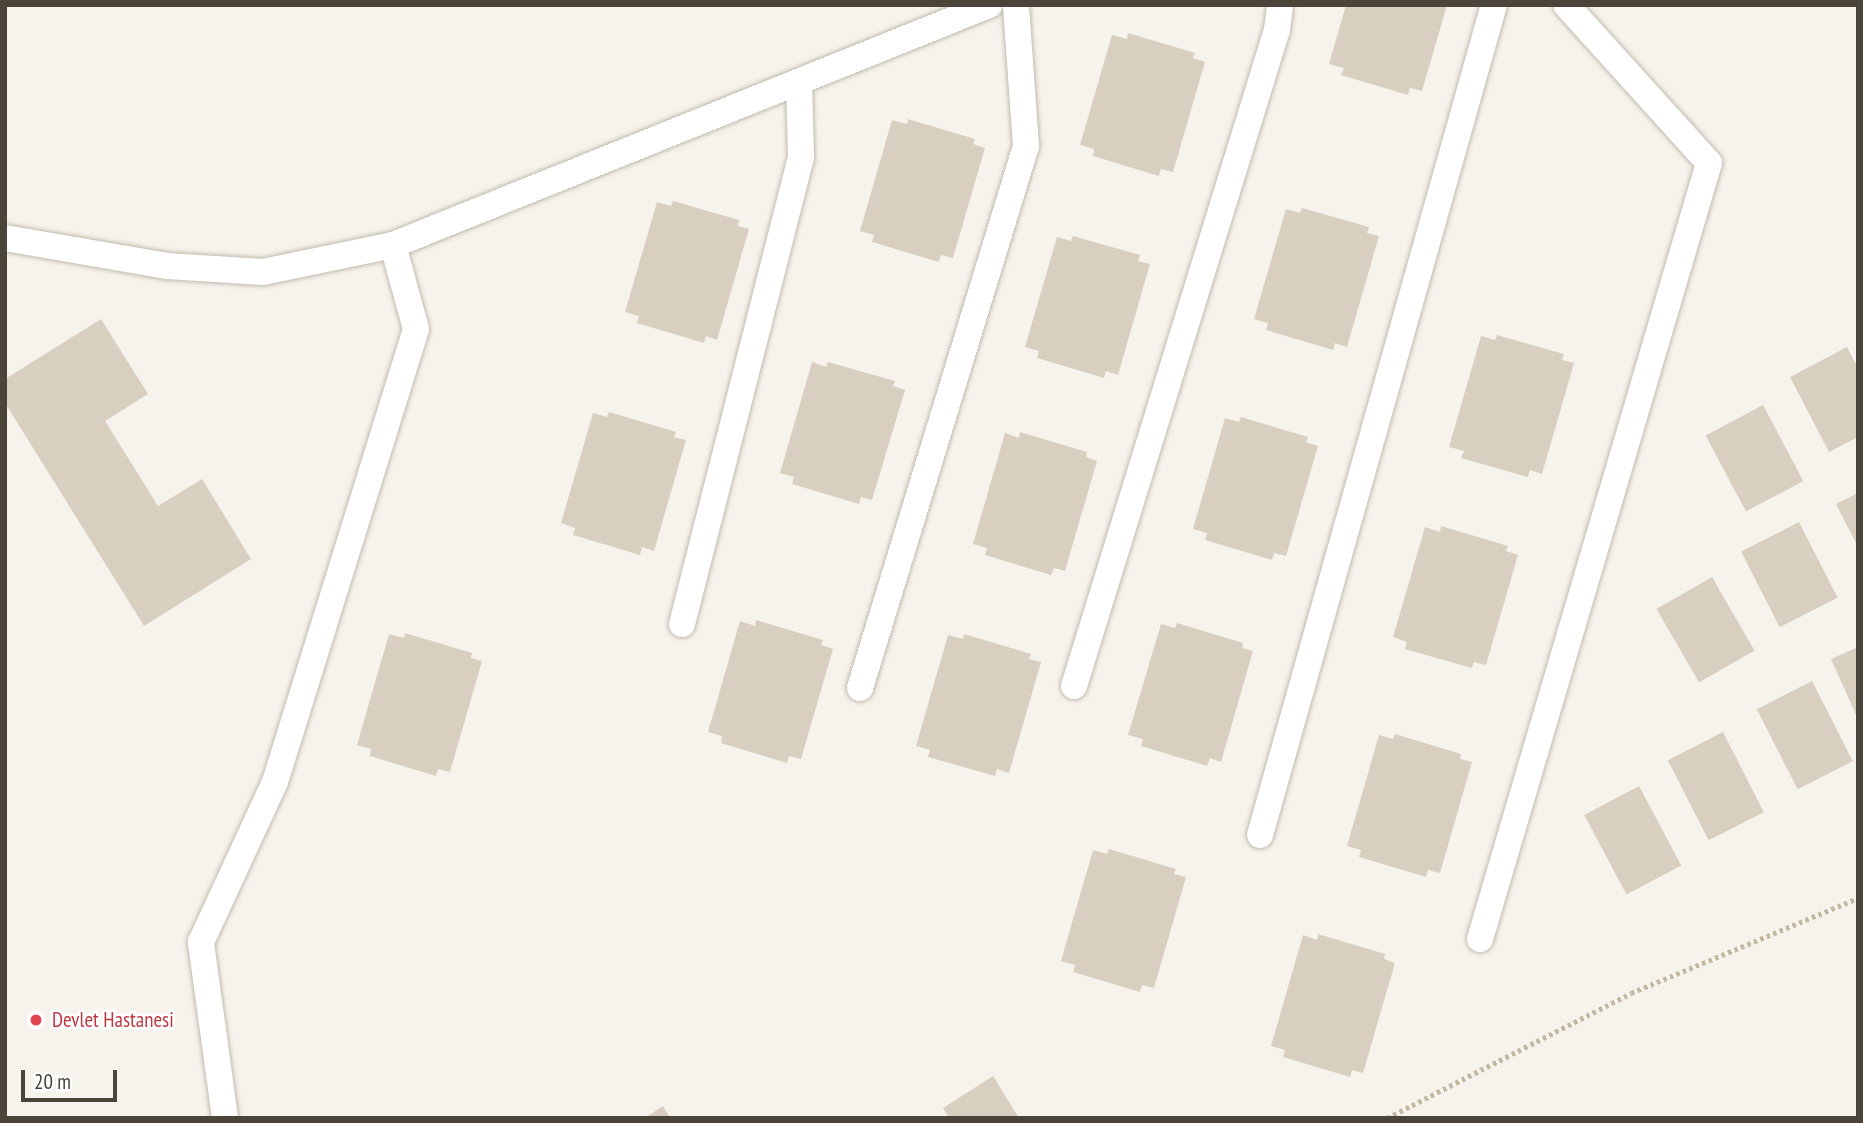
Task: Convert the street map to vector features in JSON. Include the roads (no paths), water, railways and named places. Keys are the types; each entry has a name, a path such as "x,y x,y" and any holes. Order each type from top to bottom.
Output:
{"street":[{"path":"5,238 167,265 263,272 393,245 989,5"},
{"path":"860,688 1026,146 1016,5"},
{"path":"1074,686 1277,30 1280,5"},
{"path":"1260,835 1494,5"},
{"path":"1480,939 1709,163 1566,5"},
{"path":"682,624 801,158 799,82"},
{"path":"225,1118 201,942 275,782 416,329 393,245"}],"place":[{"name":"Devlet Hastanesi","path":"36,1020"}]}
